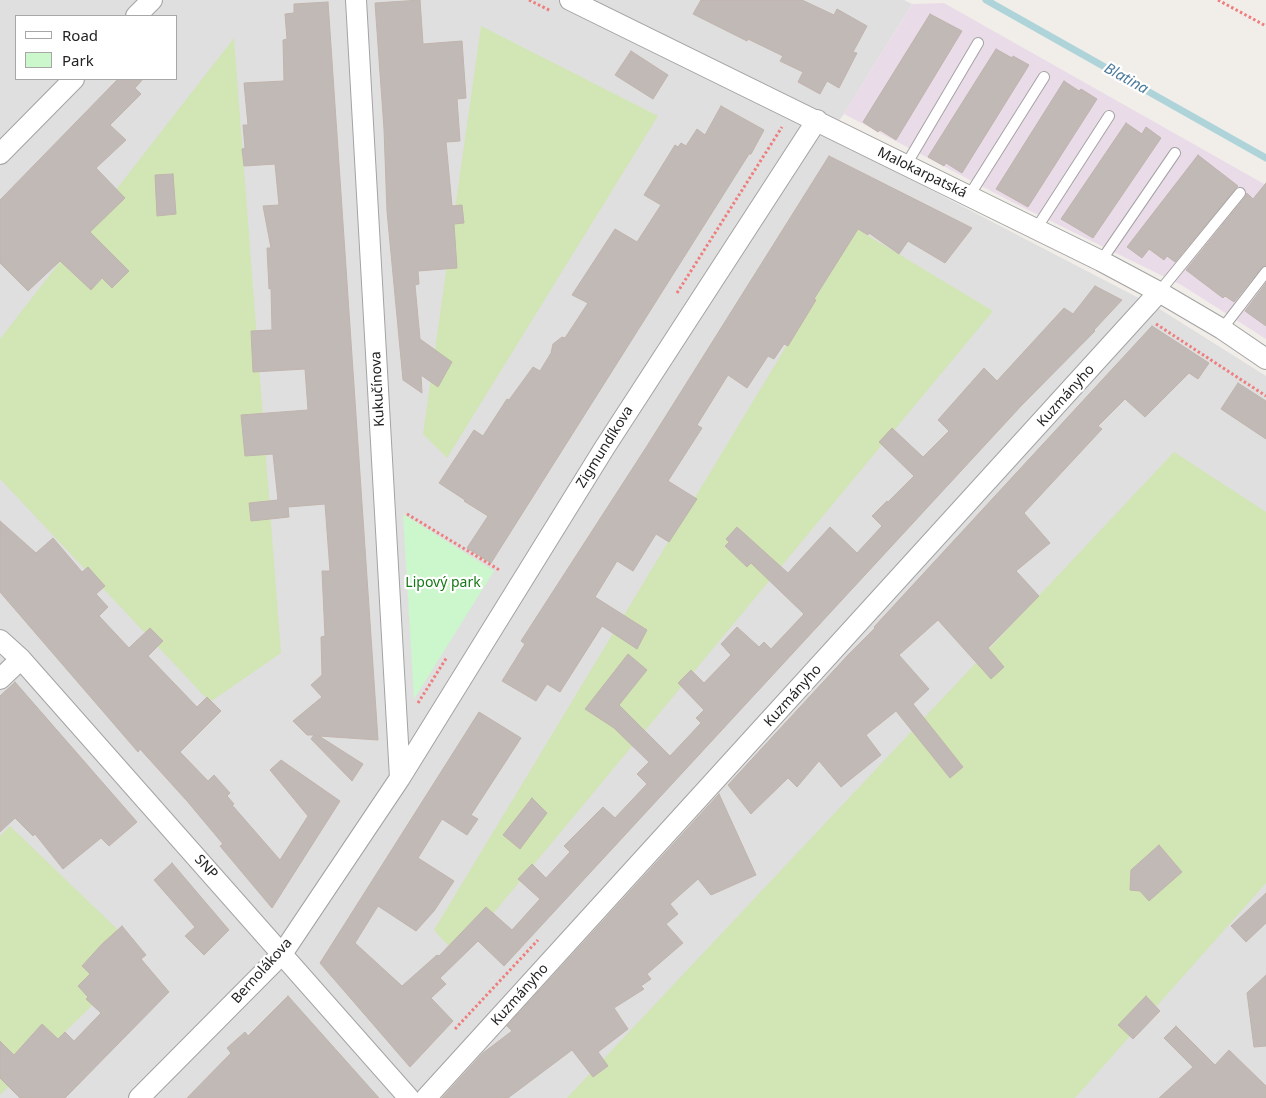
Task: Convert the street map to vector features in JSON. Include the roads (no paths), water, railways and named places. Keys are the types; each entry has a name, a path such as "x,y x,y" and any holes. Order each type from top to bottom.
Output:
{"street":[{"path":"137,15 152,0"},
{"name":"Kukučínova","path":"356,0 400,778"},
{"name":"Malokarpatská","path":"570,0 1101,261 1222,329 1266,359"},
{"path":"0,154 73,80"},
{"name":"Zigmundíkova","path":"400,778 605,447 817,120"},
{"name":"Kuzmányho","path":"426,1098 1159,292"},
{"name":"SNP","path":"0,640 21,659 409,1098"},
{"path":"0,679 21,659"},
{"name":"Bernolákova","path":"139,1098 282,954 400,778"}],"lane":[{"path":"906,165 978,43"},
{"path":"969,196 1044,77"},
{"path":"1036,229 1109,116"},
{"path":"1101,261 1175,153"},
{"path":"1159,292 1240,192"},
{"path":"1222,329 1266,272"}],"waterway":[{"name":"Blatina","path":"986,0 1266,158"}],"park label":[{"name":"Lipový park","path":"443,583"}]}
